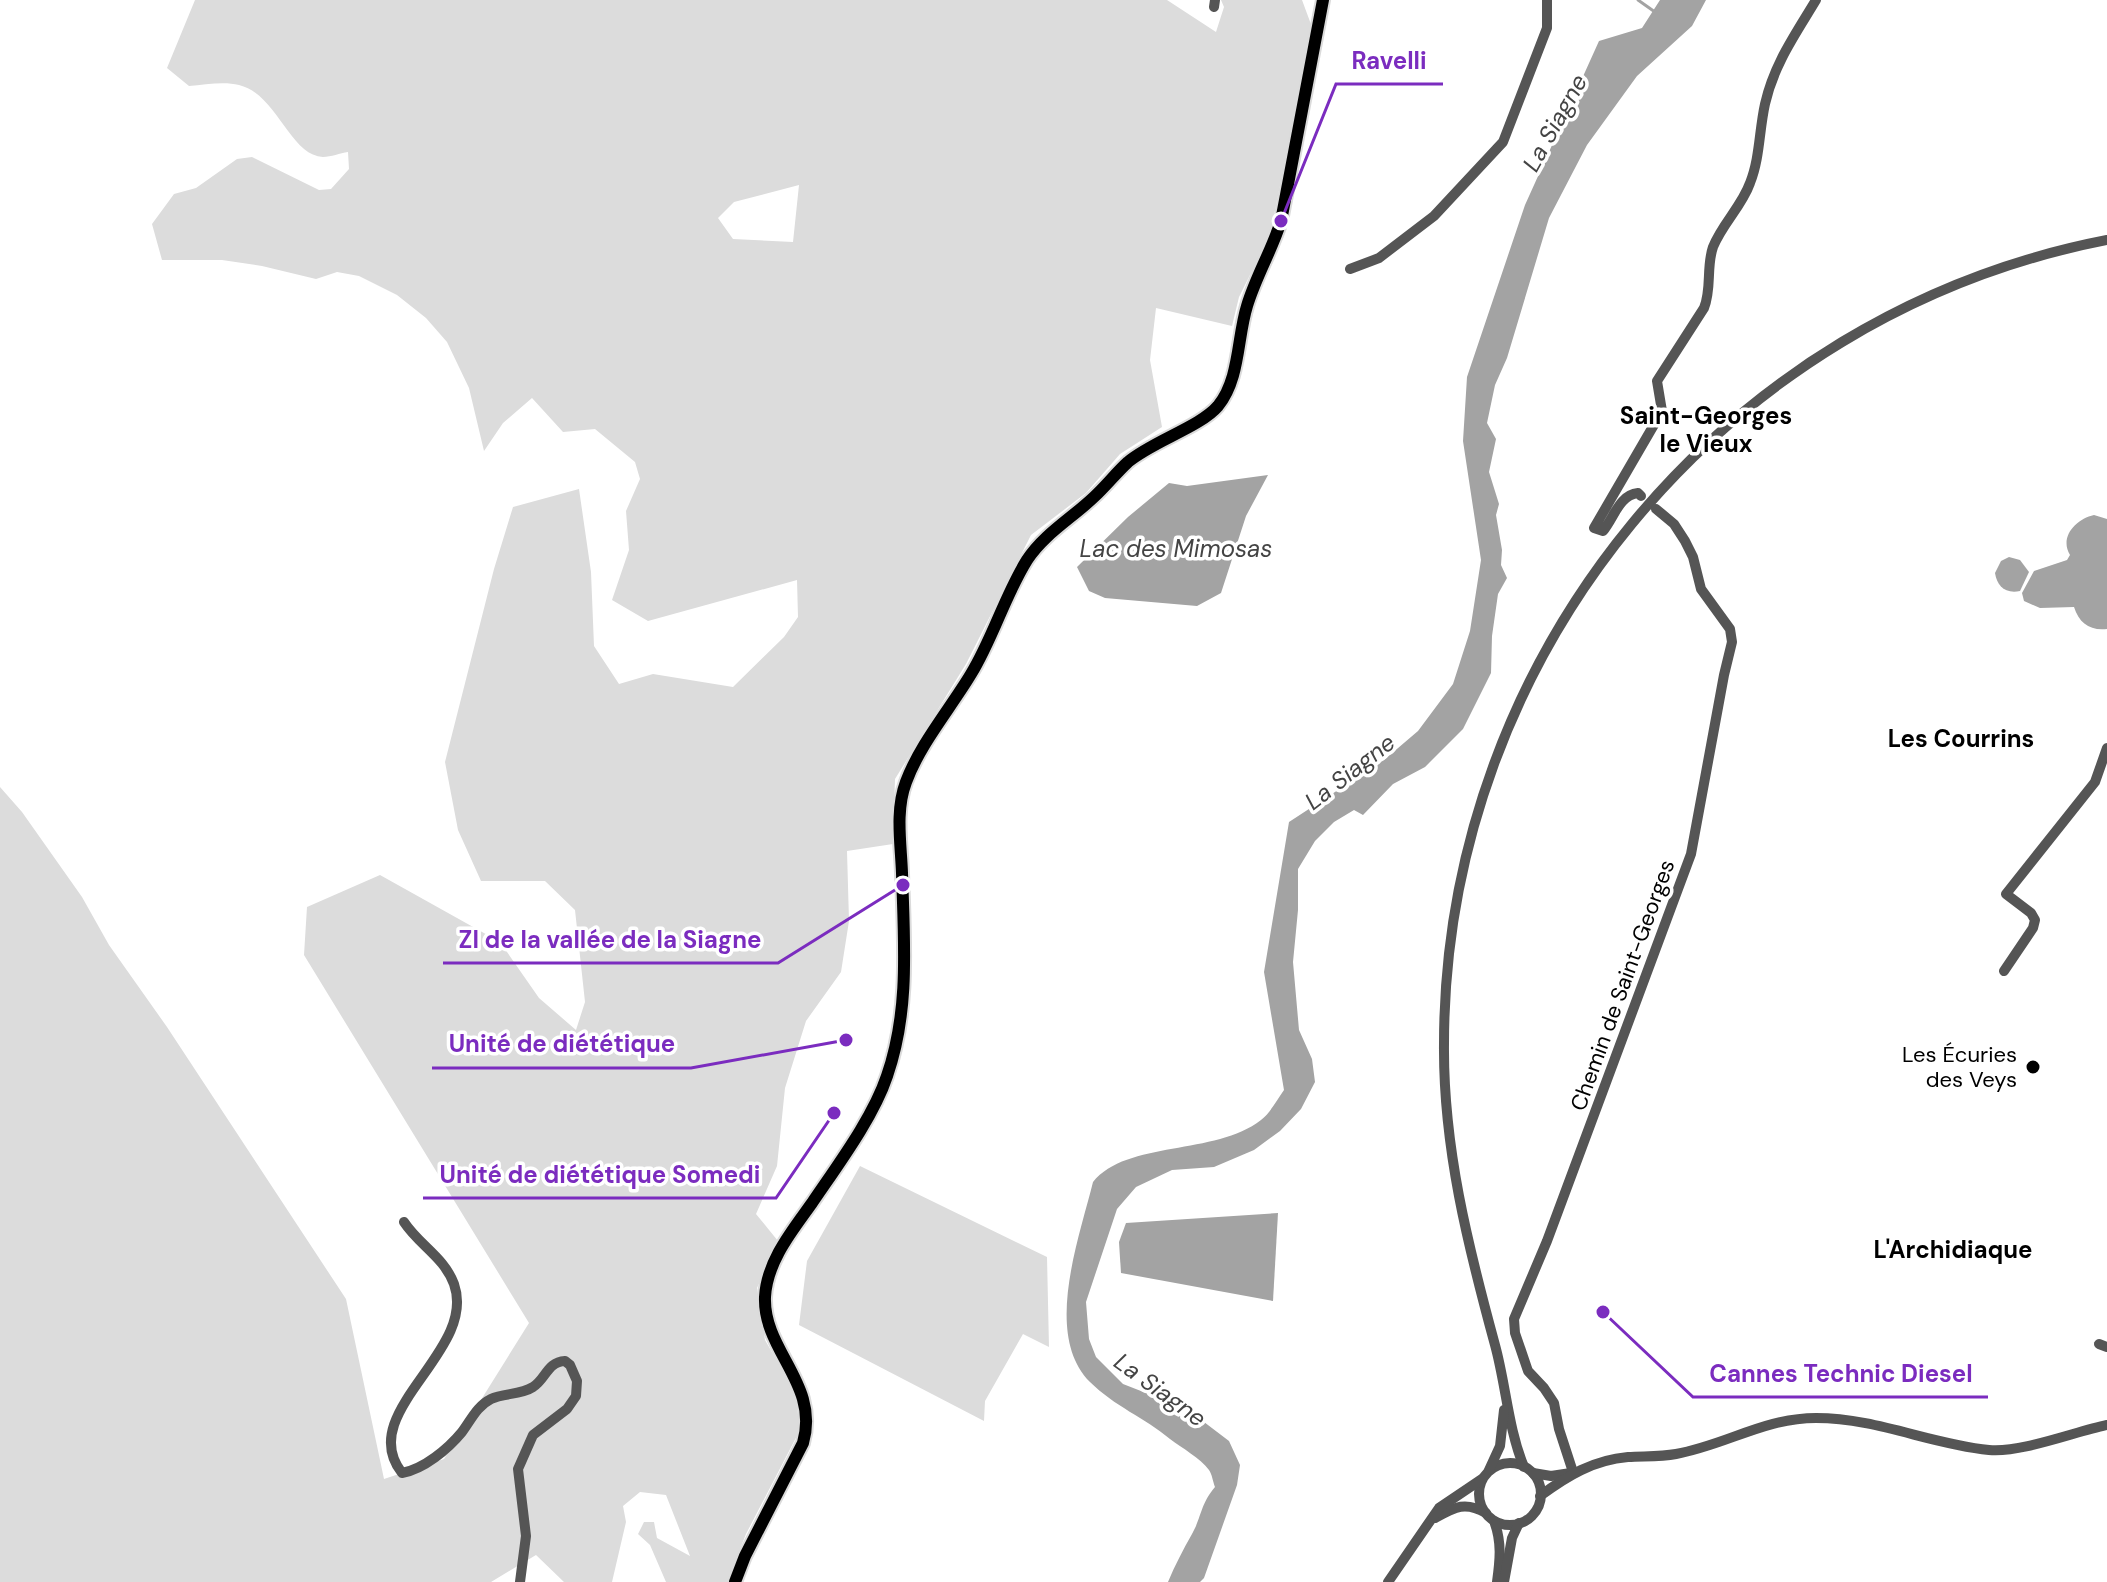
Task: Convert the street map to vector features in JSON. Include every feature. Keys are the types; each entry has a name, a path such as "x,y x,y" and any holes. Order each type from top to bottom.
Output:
{"main road":[{"path":"735,1582 807,1430 802,1389 777,1342 767,1314 768,1282 777,1255 788,1236 858,1133 879,1094 887,1077 903,1013 905,984 900,829 902,795 907,780 924,746 978,663 1027,560 1043,540 1094,497 1128,462 1155,442 1198,421 1217,407 1233,380 1247,304 1273,248 1281,221 1323,0"}],"street":[{"path":"1641,496 1638,493 1629,494 1603,531 1594,528 1659,419 1663,401 1657,381 1708,299 1713,247 1750,183 1758,156 1764,107 1781,55 1816,0"},
{"path":"1350,269 1379,258 1434,216 1503,142 1547,28 1546,1"},
{"path":"1433,1518 1456,1506 1466,1505 1510,1525 1534,1513 1540,1496 1540,1487 1515,1445 1456,1187 1444,1045 1449,957 1463,869 1485,788 1512,716 1530,679 1583,587 1642,509 1709,441 1773,388 1873,324 1929,296 2013,265 2107,240"},
{"name":"Chemin de Saint-Georges","path":"1573,1472 1554,1403 1528,1371 1515,1333 1514,1319 1553,1227 1691,854 1732,642 1730,629 1701,589 1693,557 1685,541 1674,524 1656,509"},
{"path":"2004,971 2033,928 2035,920 2031,913 2006,894 2095,782 2107,748"},
{"path":"404,1222 413,1236 432,1251 445,1267 455,1287 458,1308 450,1330 396,1417 390,1434 392,1461 402,1473 413,1472 440,1453 461,1434 480,1407 491,1399 534,1387 552,1365 565,1361 577,1381 576,1396 567,1409 533,1435 518,1469 526,1536 520,1582"},
{"path":"1497,1582 1500,1537 1479,1497 1500,1446 1504,1388"},
{"path":"1388,1582 1439,1508 1486,1474 1508,1463 1551,1476 1626,1457 1681,1453 1774,1422 1814,1418 1852,1419 1976,1448 2003,1450 2107,1425"},
{"path":"1540,1496 1573,1472"},
{"path":"1504,1582 1512,1538 1519,1523"}],"shaded area":[{"path":"195,0 1167,0 1216,32 1224,7 1221,0 1302,0 1312,27 1270,235 1239,297 1232,326 1156,308 1150,360 1162,427 1120,454 1086,493 1031,535 966,664 895,779 893,844 847,851 849,921 841,972 806,1021 785,1088 777,1166 756,1214 778,1241 757,1288 765,1340 795,1392 800,1430 746,1534 727,1582 666,1582 650,1545 638,1534 644,1522 654,1522 657,1538 690,1556 666,1495 640,1492 623,1506 626,1522 612,1582 564,1582 536,1555 491,1582 0,1582 0,787 22,812 82,897 109,945 167,1027 346,1299 384,1479 444,1459 529,1323 304,955 307,907 380,875 500,942 539,998 576,1030 585,1002 575,910 545,881 481,881 458,830 445,762 513,507 579,489 591,572 594,646 619,684 653,674 733,687 784,637 798,617 797,580 648,621 612,600 629,550 626,511 640,479 635,462 595,429 563,432 532,398 503,423 484,451 469,388 447,342 426,318 397,295 359,276 337,272 316,279 222,260 162,260 152,224 174,194 196,188 237,159 252,157 319,190 331,189 349,169 348,152 323,157 301,147 274,111 252,91 227,83 189,86 167,68","holes":["799,185 793,242 733,239 718,218 734,202"]},
{"path":"860,1166 1047,1257 1049,1347 1023,1334 985,1401 984,1421 799,1325 807,1261"}],"water":[{"path":"1660,0 1706,0 1692,26 1637,76 1587,145 1549,218 1507,358 1495,385 1487,423 1496,439 1489,472 1499,504 1496,515 1502,550 1501,565 1507,578 1498,594 1491,673 1463,729 1425,767 1393,784 1363,815 1354,810 1334,822 1315,841 1298,869 1293,962 1299,1030 1312,1059 1315,1082 1301,1109 1280,1131 1254,1150 1214,1167 1172,1170 1136,1187 1117,1209 1086,1302 1089,1339 1096,1357 1123,1384 1164,1400 1204,1422 1229,1441 1240,1465 1237,1485 1204,1578 1200,1582 1168,1582 1206,1499 1215,1487 1210,1472 1201,1461 1099,1390 1076,1362 1069,1339 1069,1286 1093,1182 1108,1169 1127,1160 1242,1131 1261,1120 1284,1090 1264,972 1289,822 1384,760 1418,731 1453,684 1470,631 1481,560 1463,441 1467,377 1525,205 1599,41 1642,28"},
{"name":"Lac des Mimosas","path":"1268,475 1246,516 1221,593 1197,606 1105,598 1089,591 1077,567 1128,517 1169,483 1187,486"},
{"path":"2094,515 2107,519 2107,629 2086,625 2074,607 2040,608 2024,601 2022,593 2034,571 2067,560 2071,530 2081,520"},
{"path":"2009,557 2020,560 2029,572 2020,591 2006,590 1996,578 2001,561"},
{"path":"1278,1213 1273,1301 1121,1273 1119,1242 1126,1223"}],"waterway":[{"path":"1638,0 1655,12"}],"place":[{"name":"Ravelli","path":"1281,221"},
{"name":"ZI de la vallée de la Siagne","path":"903,885"},
{"name":"Unité de diététique","path":"846,1040"},
{"name":"Les Écuries des Veys","path":"2033,1067"},
{"name":"Unité de diététique Somedi","path":"834,1113"},
{"name":"Cannes Technic Diesel","path":"1603,1312"}],"district":[{"name":"Saint-Georges le Vieux","path":"1706,430"},
{"name":"Les Courrins","path":"1961,739"},
{"name":"L'Archidiaque","path":"1953,1250"}],"water label":[{"name":"La Siagne","path":"1555,123"},
{"name":"La Siagne","path":"1350,772"},
{"name":"La Siagne","path":"1160,1390"}]}
